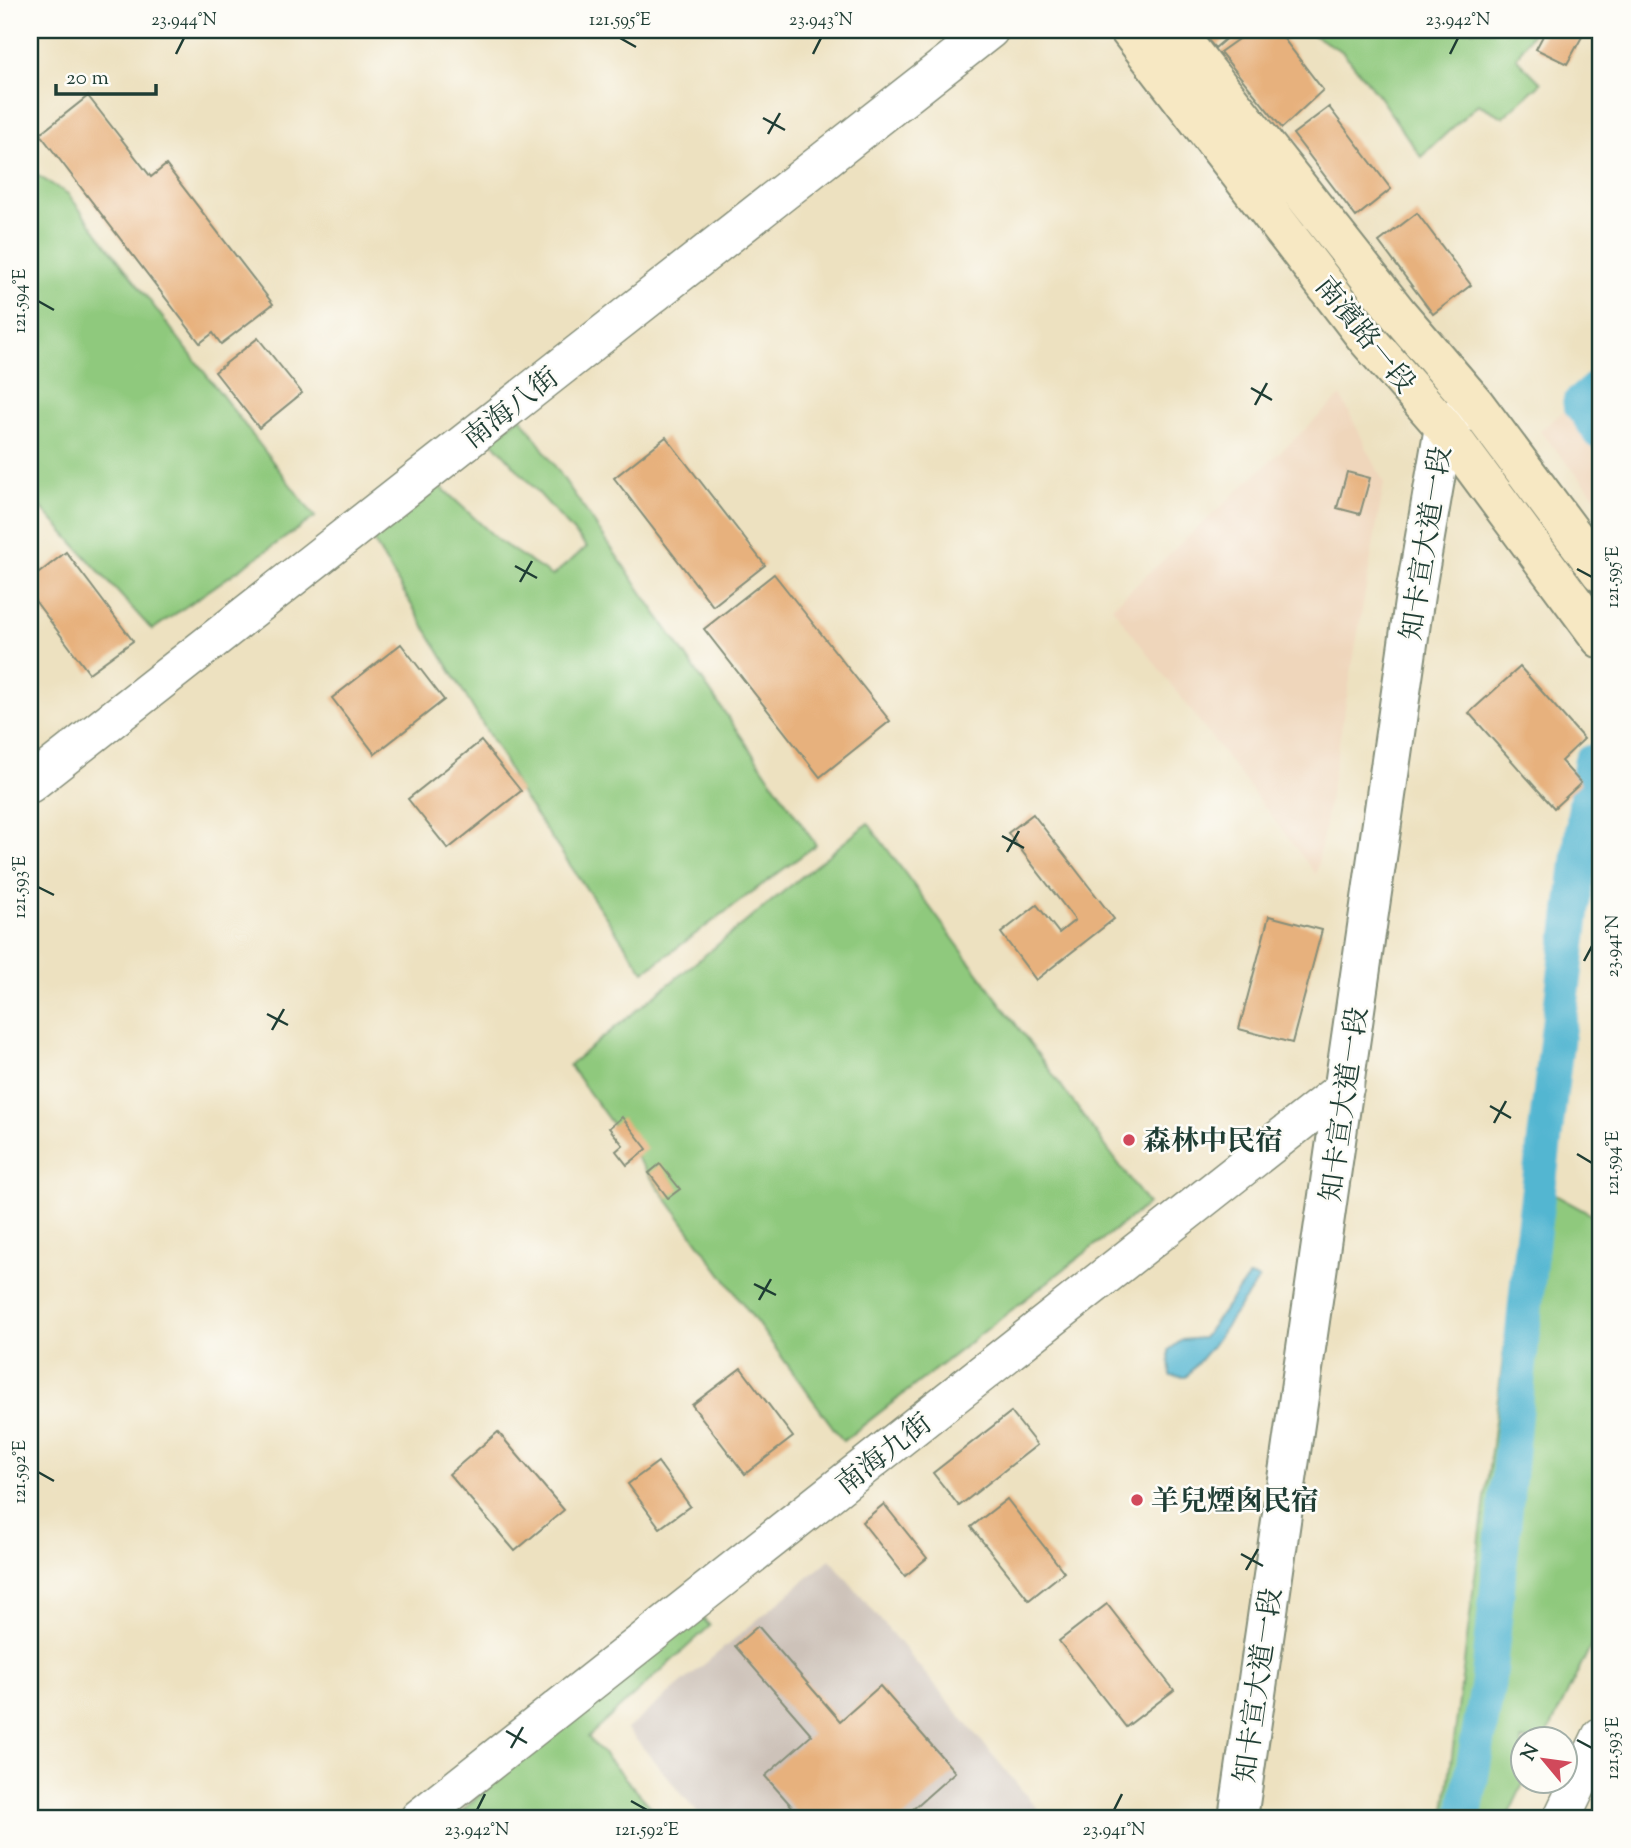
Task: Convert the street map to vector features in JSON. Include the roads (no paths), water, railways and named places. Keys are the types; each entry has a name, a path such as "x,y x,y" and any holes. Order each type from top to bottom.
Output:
{"main road":[{"name":"南濱路一段","path":"1129,30 1367,339 1444,427 1601,639"},
{"name":"南濱路一段","path":"1174,30 1399,315 1475,404 1601,573"}],"street":[{"name":"南海八街","path":"30,784 990,30"},
{"name":"知卡宣大道一段","path":"1238,1818 1415,595 1444,427 1475,404"},
{"name":"南海九街","path":"419,1818 1345,1087"},
{"path":"1562,1818 1597,1758"}],"water":[{"path":"1249,1276 1259,1279 1212,1346 1186,1377 1170,1376 1169,1350 1182,1340 1203,1338"}],"waterway":[{"path":"1601,385 1580,403 1601,433"},
{"path":"1464,1818 1488,1684 1530,1258 1591,762"}],"place":[{"name":"森林中民宿","path":"1129,1140"},
{"name":"羊兒煙囪民宿","path":"1137,1500"}]}
